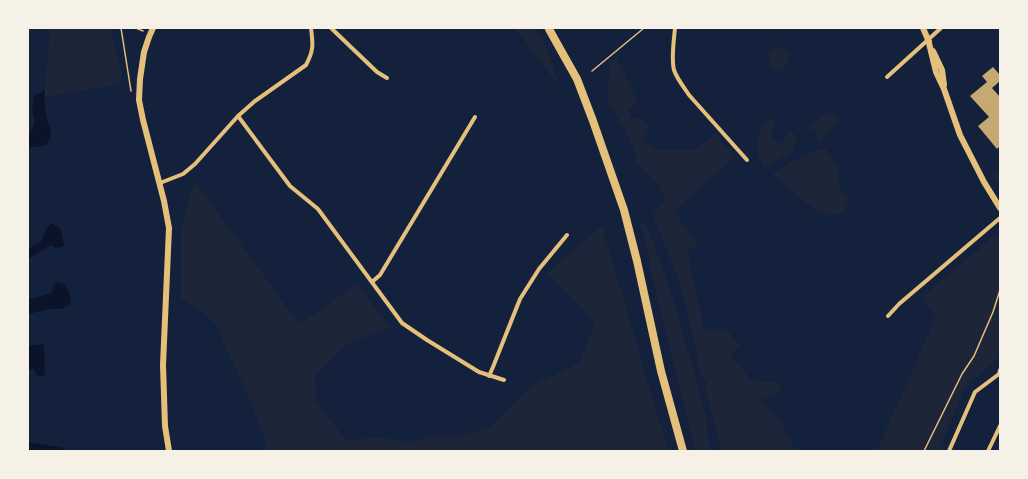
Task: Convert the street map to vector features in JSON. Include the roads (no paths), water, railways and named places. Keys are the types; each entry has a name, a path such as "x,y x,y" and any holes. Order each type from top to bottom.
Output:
{"main road":[{"path":"549,29 576,79 593,121 624,210 637,261 661,371 683,451"}],"street":[{"path":"153,28 144,52 140,79 140,100 143,120 160,183 169,228 163,365 165,426 169,451"},
{"path":"160,183 183,174 238,116 255,101 306,65 311,56 313,46 311,28"},
{"path":"331,28 377,72 387,78"},
{"path":"675,28 673,51 674,70 681,84 747,160"},
{"path":"923,28 928,39 936,72 944,89 960,135 969,155 1000,208"},
{"path":"887,77 941,28"},
{"path":"238,116 290,186 318,209 402,323 479,372 504,380"},
{"path":"372,282 380,275 475,117"},
{"path":"888,316 899,304 1000,218"},
{"path":"489,376 494,367 520,300 540,269 567,235"},
{"path":"949,451 975,392 1000,373"},
{"path":"988,451 1000,426"}]}
